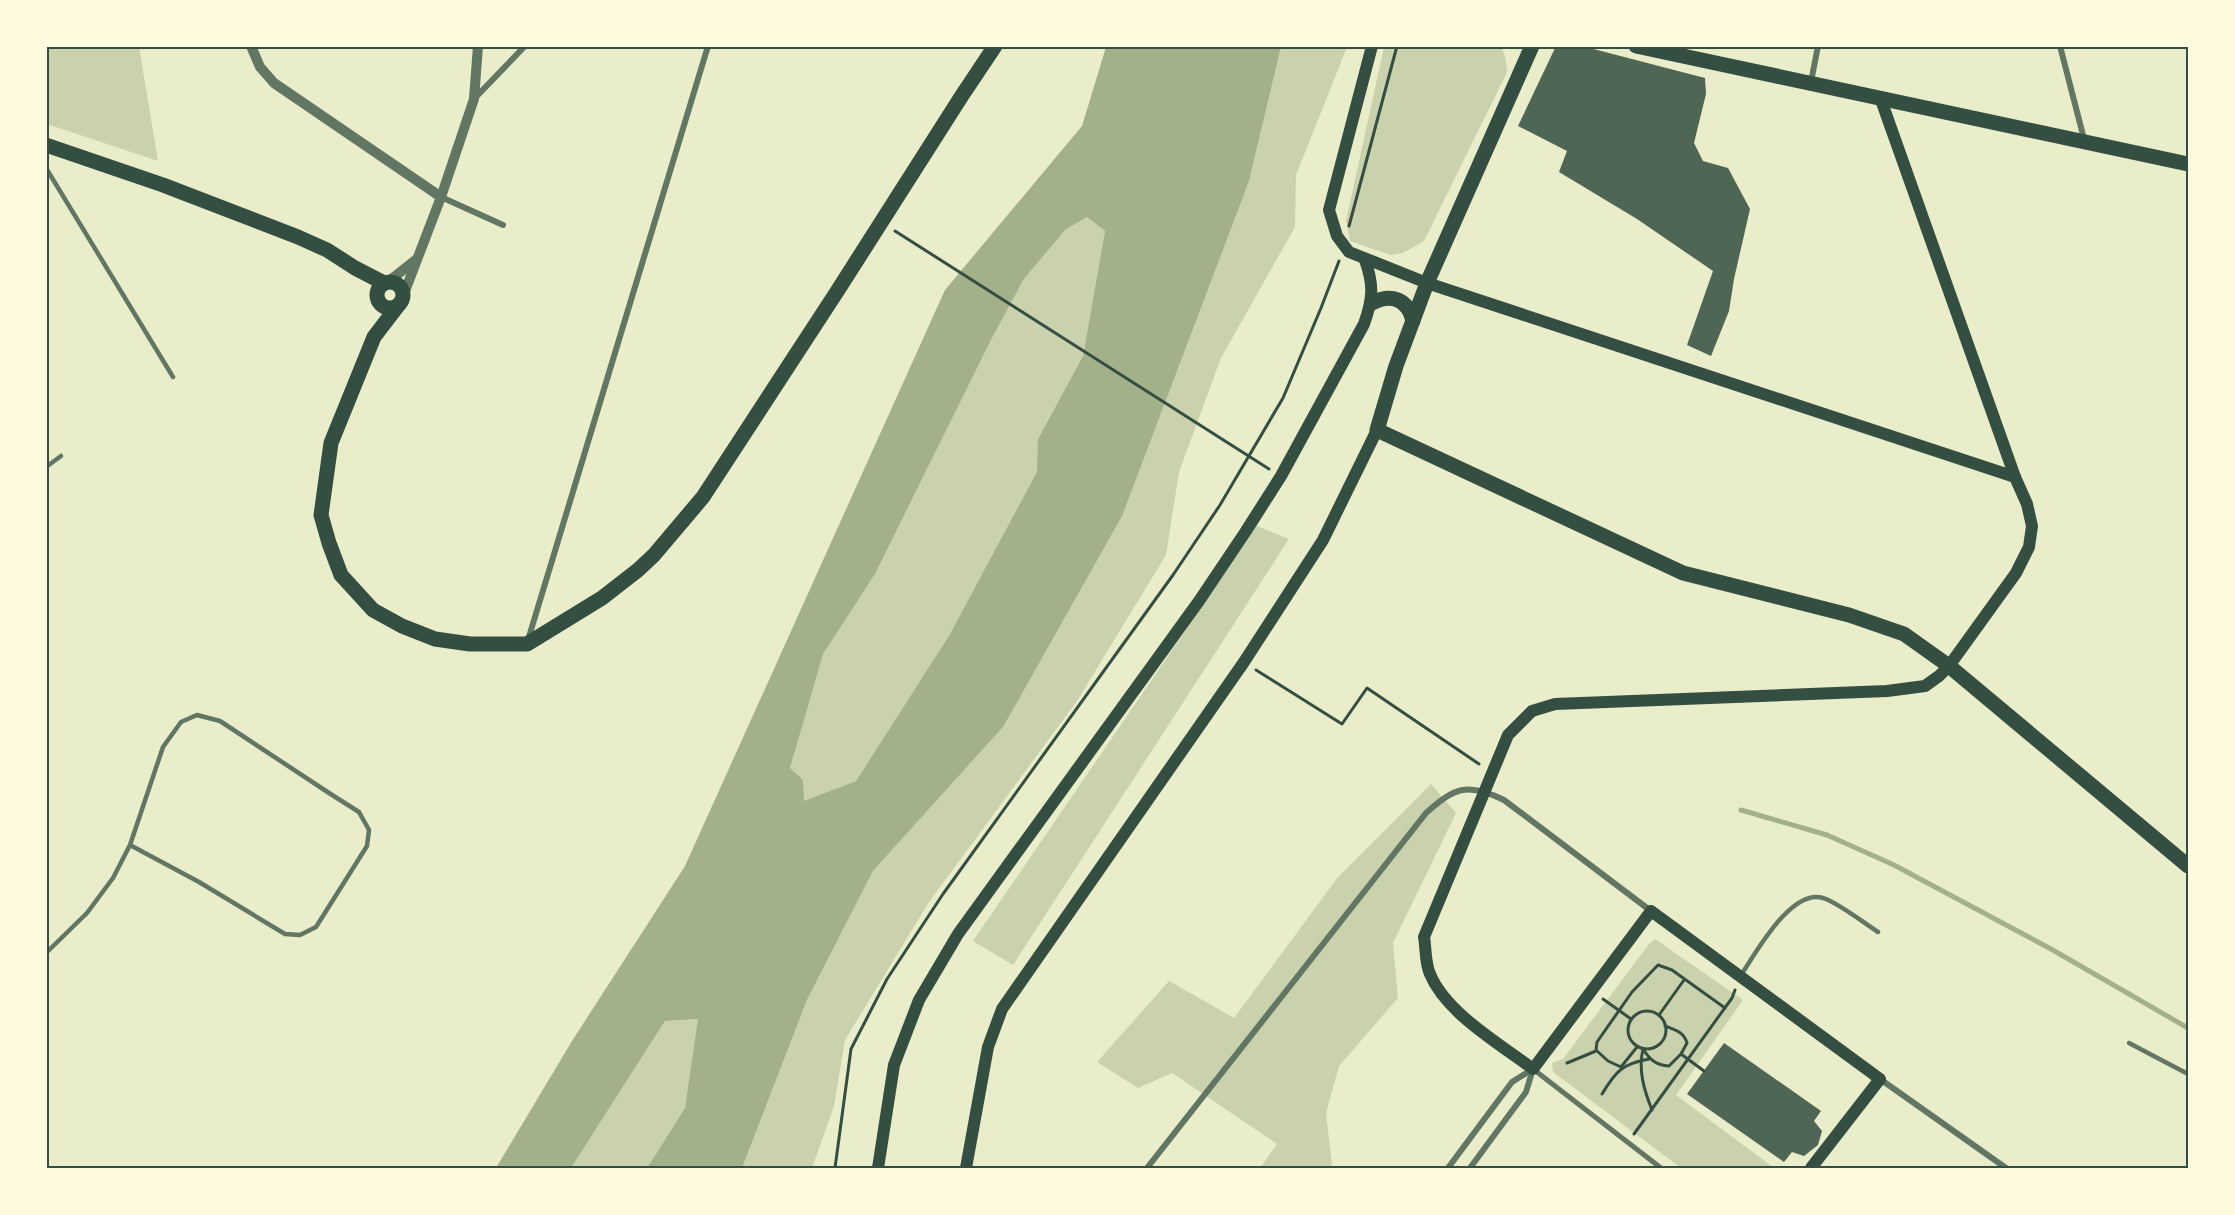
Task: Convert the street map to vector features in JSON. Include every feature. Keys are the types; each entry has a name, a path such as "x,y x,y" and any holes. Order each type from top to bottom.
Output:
{"main road":[{"path":"382,288 374,337 331,443 324,482 321,515 341,575 373,610 402,627 435,639 470,644 527,644 602,598 638,570 654,555 703,497 995,46"},
{"path":"1372,46 1329,210 1337,236 1344,247 1365,260 1427,283 2015,477"},
{"path":"966,1168 988,1047 1002,1009 1244,662 1323,540 1377,430 1396,366 1427,283 1532,46"},
{"path":"1636,46 2188,164"},
{"path":"1811,1168 1880,1079 1651,911 1533,1069 1464,1016 1441,994 1429,972 1424,937 1508,735 1532,711 1555,704 1887,691 1925,686 1949,666 2016,573 2030,547 2032,526 2027,504 2015,477 1880,98"},
{"path":"46,145 163,185 298,237 327,250 382,288"},
{"path":"878,1168 894,1065 919,1000 958,934 1199,601 1281,476 1364,324 1372,303 1371,278 1365,260"},
{"path":"374,337 401,301 400,287 397,284 382,288"},
{"path":"382,288 381,304 388,308 401,301"},
{"path":"1372,303 1383,297 1392,297 1411,312 1413,321"},
{"path":"1377,430 1683,573 1849,615 1904,634 1949,666 2188,866"}],"street":[{"path":"251,46 260,68 274,83 441,197 503,225"},
{"path":"401,301 441,197 474,99 478,46"},
{"path":"474,99 525,46"},
{"path":"527,644 708,46"},
{"path":"1810,82 1818,46"},
{"path":"2060,46 2085,143"},
{"path":"382,288 417,259"},
{"path":"1148,1168 1426,813 1443,798 1460,789 1485,790 1504,800 1651,911"},
{"path":"1533,1069 1661,1168"},
{"path":"1448,1168 1512,1082 1533,1069"},
{"path":"1470,1168 1526,1092 1533,1069"},
{"path":"1880,1079 2006,1168"}],"lane":[{"path":"46,168 173,377"},
{"path":"46,467 61,456"},
{"path":"46,953 87,913 113,878 130,845 163,747 181,722 197,715 220,720 359,812 369,830 367,846 316,927 300,935 285,934 199,882 130,845"},
{"path":"1740,977 1777,922 1795,905 1811,898 1825,898 1878,932"},
{"path":"2129,1043 2188,1074"}],"path":[{"path":"835,1168 850,1049 887,979 943,894 1173,575 1250,457 1282,398 1321,308 1344,247 1397,46"},
{"path":"881,221 1281,476"},
{"path":"1244,662 1342,724 1367,688 1492,773"},
{"path":"1596,1050 1597,1042 1619,1011 1643,979 1658,965 1672,970 1725,1008"},
{"path":"1627,1142 1732,998 1740,977"},
{"path":"1659,1016 1684,980"},
{"path":"1610,1004 1631,1020"},
{"path":"1647,1011 1659,1016 1666,1032 1660,1043 1650,1049 1637,1047 1629,1038 1628,1025 1631,1020 1641,1012 1647,1011"},
{"path":"1643,1049 1649,1059 1659,1065 1669,1066 1681,1054 1687,1043 1686,1036 1665,1026"},
{"path":"1602,1094 1637,1047"},
{"path":"1643,1049 1640,1061 1644,1092 1652,1110"},
{"path":"1567,1063 1596,1050"},
{"path":"1596,1050 1608,1061 1621,1067"},
{"path":"1681,1054 1704,1071"},
{"path":"1621,1067 1630,1062 1649,1059"}],"shaded area":[{"path":"47,46 139,47 158,161 47,124"},
{"path":"1106,47 1281,47 1249,181 1122,516 1003,727 873,871 807,1000 742,1168 647,1168 685,1108 698,1019 665,1021 571,1168 496,1168 572,1041 685,866 945,290 1082,126","holes":["1087,217 1105,231 1083,356 1038,439 1037,472 950,634 856,781 804,801 803,780 790,768 823,654 875,574 1023,280 1066,229"]},
{"path":"1281,47 1347,47 1296,175 1295,227 1221,358 1179,472 1166,555 1077,701 929,902 845,1040 834,1106 812,1168 742,1168 807,1000 873,871 1003,727 1249,181"},
{"path":"1384,47 1501,47 1507,72 1424,241 1403,253 1391,255 1350,241 1346,221"},
{"path":"1086,216 1105,231 1083,356 1038,439 1038,472 950,634 856,781 803,802 790,768 822,654 875,574 1023,279 1066,229"},
{"path":"1257,526 1289,539 1013,965 973,941"},
{"path":"1431,784 1456,813 1393,943 1398,998 1339,1066 1326,1113 1332,1165 1329,1168 1260,1168 1277,1144 1172,1073 1138,1088 1097,1062 1169,981 1234,1018 1338,877"},
{"path":"1655,939 1743,1000 1676,1095 1774,1168 1681,1168 1553,1072 1552,1063 1563,1059"},
{"path":"699,1019 685,1108 647,1168 571,1168 665,1021"}],"building":[{"path":"1556,46 1582,46 1705,78 1706,94 1694,143 1703,161 1728,168 1750,209 1729,311 1711,356 1687,345 1713,271 1637,219 1559,172 1567,151 1518,126"},
{"path":"1724,1043 1821,1111 1814,1121 1822,1131 1818,1145 1804,1156 1792,1152 1784,1162 1687,1094"}],"waterway":[{"path":"1741,810 1827,835 1894,865 2051,949 2188,1028"}]}
